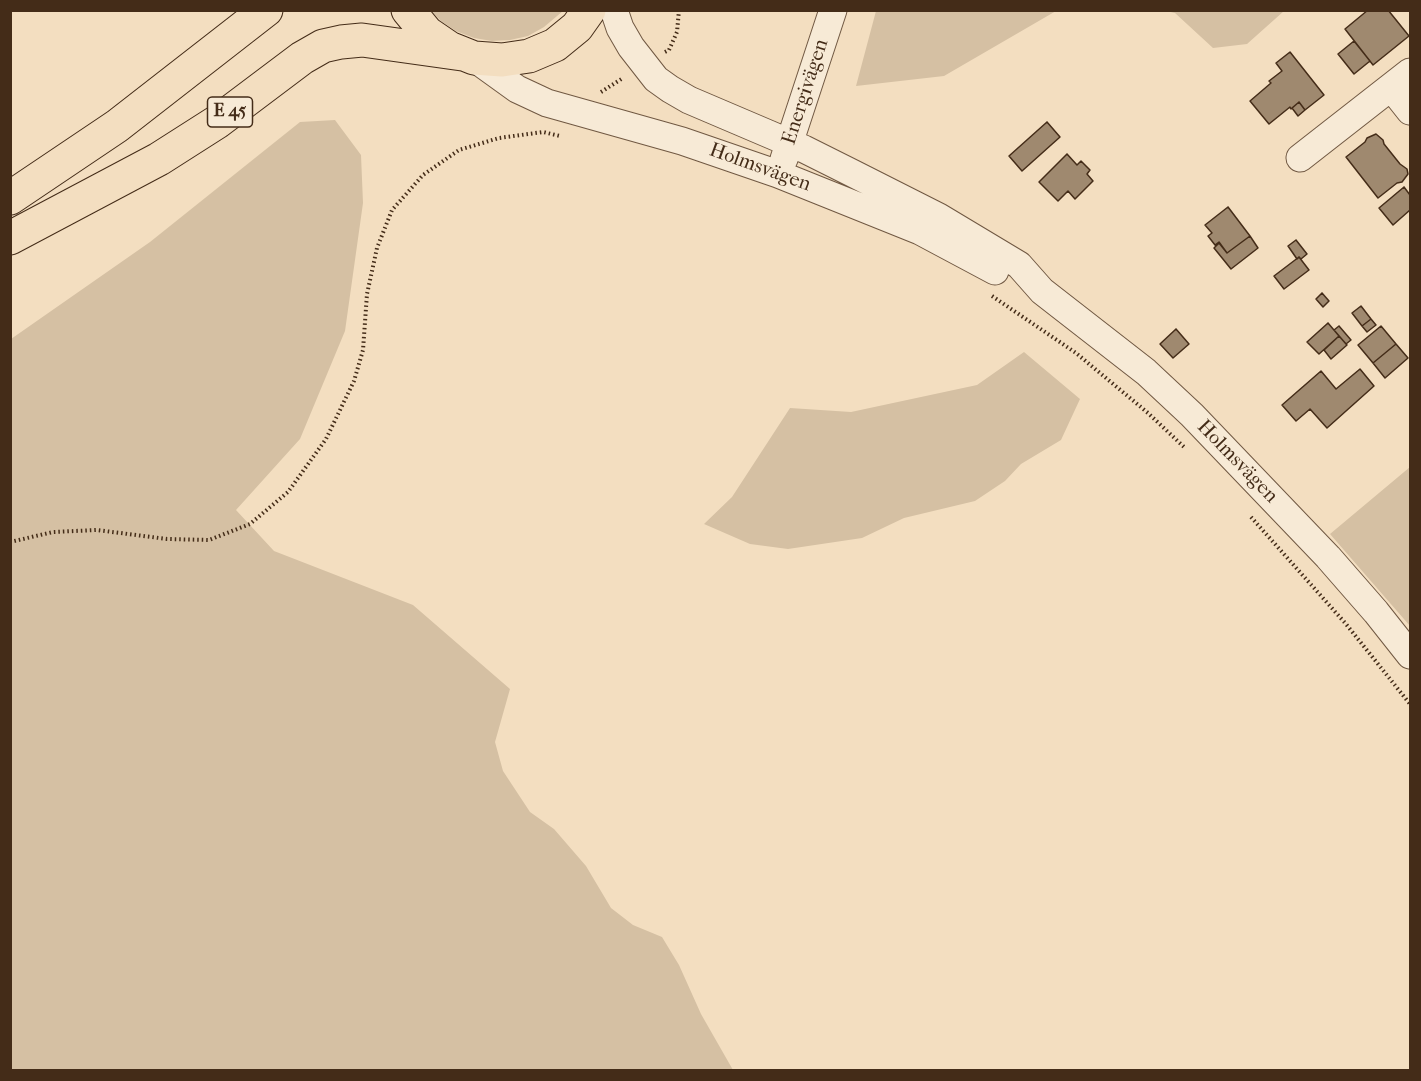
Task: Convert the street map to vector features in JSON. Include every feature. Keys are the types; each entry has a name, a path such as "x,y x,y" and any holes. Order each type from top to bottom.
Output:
{"highway":[{"path":"10,198 117,126 266,10"},
{"name":"E 45","path":"408,10 417,23 432,37 468,56"},
{"name":"E 45","path":"10,238 159,159 217,122 303,58 323,46 362,40 488,60 516,59 543,51 566,36 577,27 589,10"}],"street":[{"name":"Holmsvägen","path":"614,10 620,28 631,47 656,79 689,100 790,142 939,217 1019,265 1042,291 1146,372 1192,414 1328,557 1410,655"},
{"name":"Energivägen","path":"778,174 833,10"},
{"name":"Holmsvägen","path":"468,56 517,89 547,103 682,141 778,174 920,231 1010,280 1042,291"},
{"path":"1300,158 1401,80 1410,111"}],"path":[{"path":"10,542 53,532 97,530 167,539 209,540 250,524 288,492 326,439 354,381 363,350 367,294 377,248 392,210 423,175 459,150 499,138 543,132 564,136"},
{"path":"984,291 1076,353 1148,413 1188,451"},
{"path":"1250,516 1346,624 1410,704"}],"shaded area":[{"path":"876,10 1056,11 944,76 856,86"},
{"path":"431,11 563,11 544,27 528,36 492,41 474,38 456,31"},
{"path":"1166,11 1284,11 1247,44 1213,48 1175,13"},
{"path":"335,120 361,155 363,203 345,331 300,439 236,510 274,551 413,605 510,689 495,742 503,771 530,812 554,829 586,866 611,908 633,925 662,937 679,965 701,1014 733,1070 11,1070 11,339 150,242 300,122"},
{"path":"1024,352 1080,399 1061,440 1021,464 1005,481 975,501 904,518 862,538 788,549 750,544 704,524 732,497 790,408 851,412 977,385"},
{"path":"1410,467 1410,626 1330,534"}],"building":[{"path":"1368,10 1388,10 1409,36 1373,65 1345,29"},
{"path":"1354,41 1370,61 1354,74 1338,54"},
{"path":"1290,52 1324,95 1305,110 1299,102 1269,124 1250,101 1282,71 1276,63"},
{"path":"1299,102 1305,110 1298,116 1292,108"},
{"path":"1047,122 1060,137 1022,171 1009,156"},
{"path":"1376,134 1400,164 1407,169 1408,174 1402,182 1397,183 1378,198 1346,157 1367,138"},
{"path":"1067,154 1077,165 1081,161 1090,170 1087,174 1093,181 1075,199 1068,191 1058,201 1039,182"},
{"path":"1404,187 1410,195 1410,210 1393,225 1379,208"},
{"path":"1228,207 1250,236 1227,253 1219,242 1215,245 1208,236 1212,233 1205,225"},
{"path":"1250,236 1258,248 1231,269 1214,248 1219,243 1227,253"},
{"path":"1296,240 1307,254 1301,259 1299,257 1297,259 1288,246"},
{"path":"1299,257 1309,270 1284,289 1274,276"},
{"path":"1322,293 1329,301 1323,307 1316,299"},
{"path":"1361,306 1371,319 1362,326 1352,313"},
{"path":"1371,319 1376,325 1367,332 1362,326"},
{"path":"1328,323 1339,336 1319,354 1307,342"},
{"path":"1339,326 1351,340 1346,344 1334,330"},
{"path":"1381,326 1396,344 1373,363 1358,345"},
{"path":"1176,329 1189,344 1173,358 1160,344"},
{"path":"1339,336 1347,345 1331,359 1324,350"},
{"path":"1396,344 1408,358 1385,378 1373,363"},
{"path":"1360,369 1374,386 1327,428 1310,409 1296,421 1282,405 1321,371 1336,389"}]}
